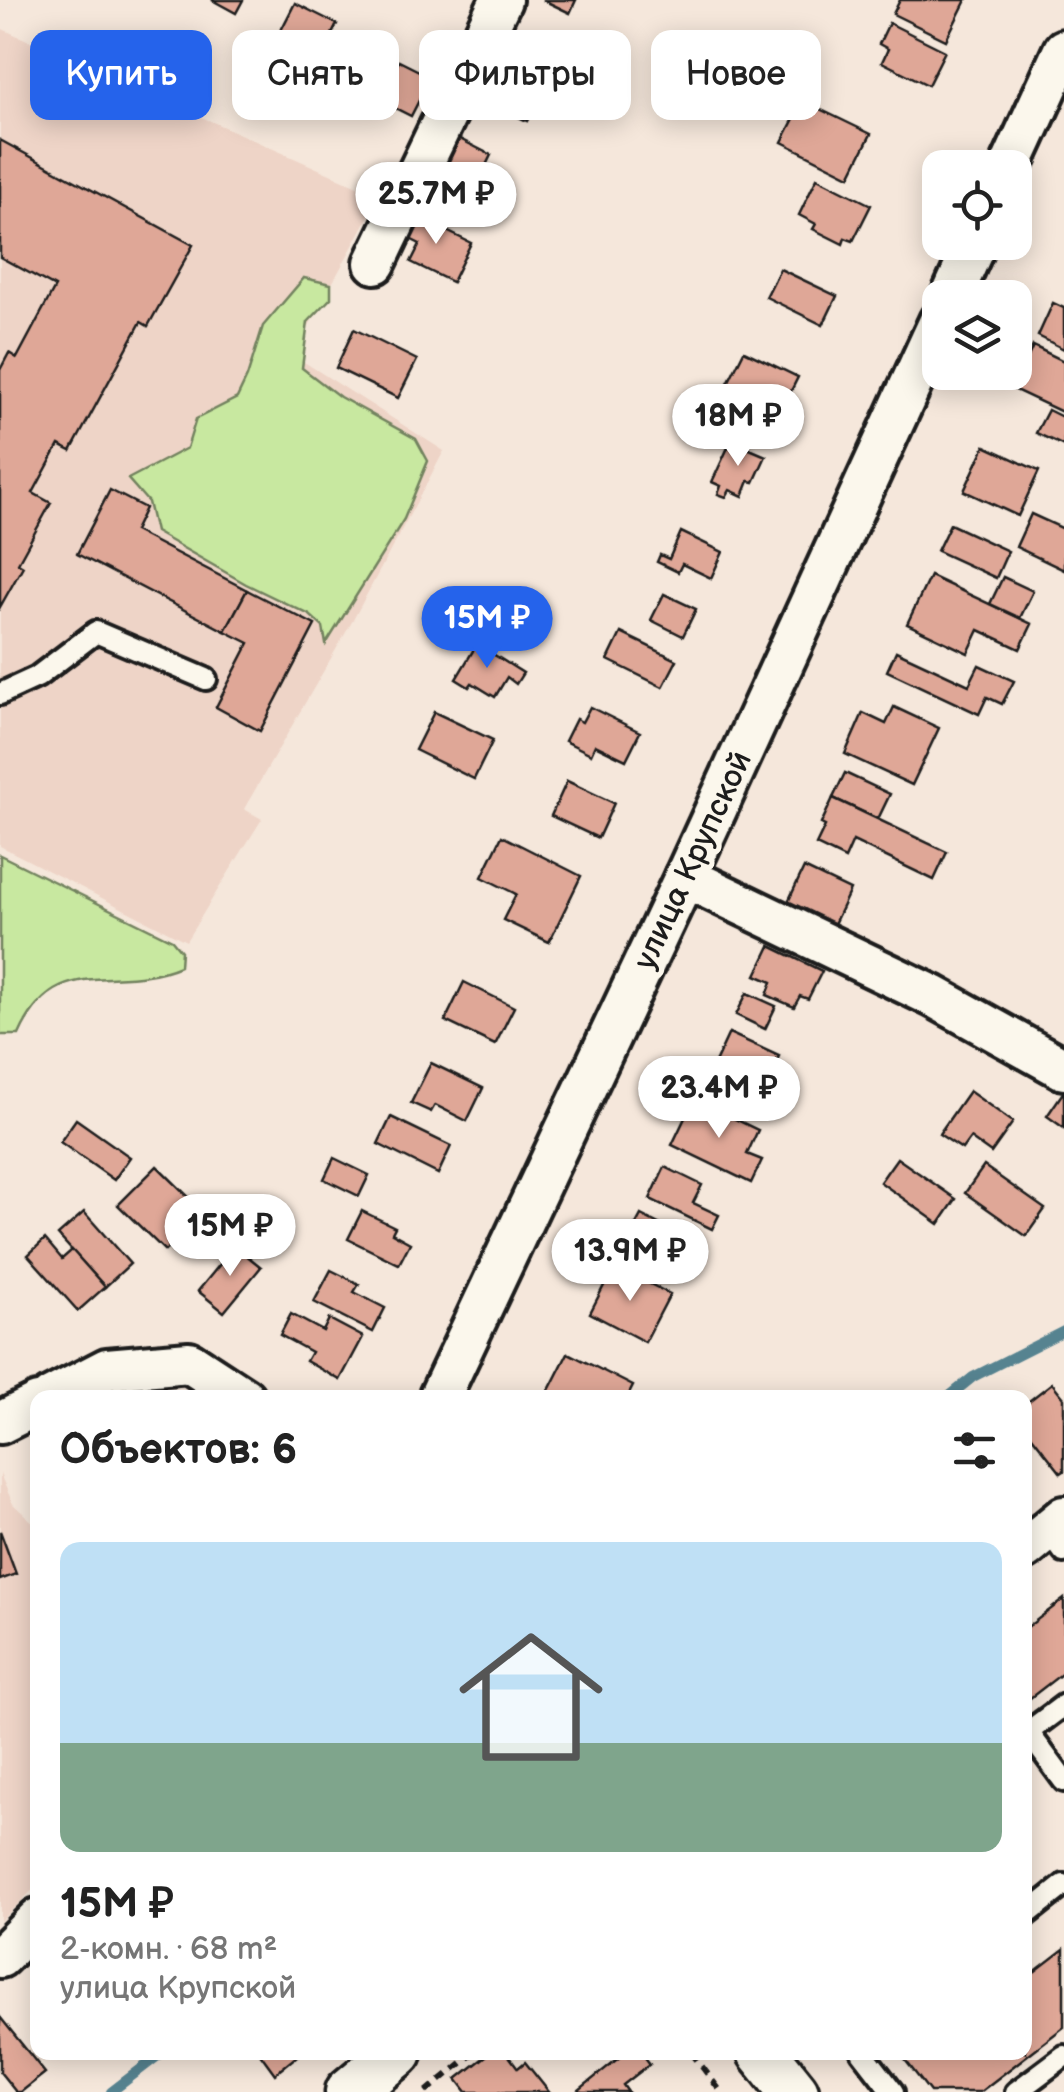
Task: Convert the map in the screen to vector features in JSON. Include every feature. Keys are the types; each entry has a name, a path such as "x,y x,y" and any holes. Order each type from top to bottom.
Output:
{"street":[{"path":"374,263 501,0"},
{"path":"1018,150 1064,50"},
{"name":"улица Крупской","path":"443,1390 685,878 922,360"},
{"path":"685,878 933,996 1064,1069"},
{"path":"66,1390 107,1369 189,1362 232,1390"},
{"path":"0,1423 30,1408"},
{"path":"0,1957 30,1927"},
{"path":"350,2092 388,2060"},
{"path":"768,2060 794,2092"}],"lane":[{"path":"0,694 37,678 96,632 206,678"},
{"path":"1032,1729 1064,1705"},
{"path":"1032,1737 1064,1781"},
{"path":"1032,1911 1064,1886"},
{"path":"1016,2092 1064,2056"},
{"path":"868,2060 893,2092"}],"path":[{"path":"426,2092 465,2060"},
{"path":"697,2060 721,2092"}],"shaded area":[{"path":"0,28 30,41 30,120 208,120 380,196 293,355 444,451 244,809 262,819 186,941 0,846"},
{"path":"0,1474 13,1504 30,1520 30,1893 0,1921"}],"green space":[{"path":"304,278 331,284 331,298 308,322 302,368 340,397 416,439 428,461 404,519 326,644 323,627 310,615 155,532 148,502 128,479 187,448 196,419 237,398 263,326"},
{"path":"0,855 172,940 181,951 180,966 156,974 69,984 50,993 34,1009 19,1035 0,1035"}],"building":[{"path":"212,0 243,0 236,13"},
{"path":"543,0 576,0 570,13"},
{"path":"900,0 966,0 946,40 893,14"},
{"path":"295,3 337,24 334,30 281,30"},
{"path":"889,23 945,51 928,85 882,62 888,49 879,44"},
{"path":"399,61 419,71 419,100 411,116 399,110"},
{"path":"821,110 871,134 850,176 782,142 793,120 821,120"},
{"path":"452,135 491,155 477,184 438,165"},
{"path":"0,140 193,245 148,326 141,322 71,451 59,445 33,493 51,503 18,563 23,566 0,607 0,370 9,353 17,358 55,287 0,257"},
{"path":"817,178 871,205 853,241 845,238 843,244 813,229 816,224 799,215"},
{"path":"410,213 471,243 452,282 411,262 420,244 400,234"},
{"path":"780,269 837,296 823,325 766,297"},
{"path":"1053,303 1064,308 1064,349 1038,336"},
{"path":"354,329 417,360 398,398 336,368"},
{"path":"1032,348 1064,361 1064,413 1015,390 1032,390"},
{"path":"744,351 798,377 780,413 726,387"},
{"path":"1048,410 1064,418 1064,446 1036,433"},
{"path":"731,441 766,456 743,496 730,490 726,497 718,494 721,486 712,482"},
{"path":"985,446 1039,471 1018,516 964,491"},
{"path":"110,490 145,508 134,531 247,590 225,631 77,554"},
{"path":"1031,514 1064,529 1064,570 1016,547"},
{"path":"950,524 1008,551 996,578 937,551"},
{"path":"681,532 723,552 711,578 682,564 678,572 657,562 660,555 669,559"},
{"path":"930,576 1032,624 1020,649 979,630 968,653 907,624"},
{"path":"1003,577 1033,591 1020,618 990,604"},
{"path":"247,590 315,625 260,731 216,707 249,643 225,631"},
{"path":"664,594 696,609 683,636 651,620"},
{"path":"621,633 677,660 663,687 608,660"},
{"path":"477,644 523,673 516,684 507,677 495,697 472,683 469,687 456,679"},
{"path":"896,651 969,685 979,665 1014,681 1002,704 987,697 979,714 887,671"},
{"path":"590,707 640,732 626,760 595,745 591,754 565,741 576,719 582,722"},
{"path":"894,707 939,728 912,785 845,754 863,713 886,724"},
{"path":"434,712 493,740 474,779 415,750"},
{"path":"845,773 890,794 878,819 833,798"},
{"path":"567,781 614,803 598,838 551,816"},
{"path":"833,798 947,852 934,880 853,841 845,859 816,845"},
{"path":"502,836 581,876 549,942 503,920 516,894 482,877"},
{"path":"804,868 850,890 834,924 788,902"},
{"path":"770,946 822,971 808,999 800,996 794,1007 767,995 772,982 756,975"},
{"path":"464,982 514,1007 495,1045 445,1021"},
{"path":"747,993 776,1006 765,1029 736,1015"},
{"path":"729,1033 779,1056 759,1100 709,1076"},
{"path":"431,1063 483,1088 467,1121 435,1105 431,1112 411,1103"},
{"path":"969,1091 1013,1122 991,1153 970,1138 962,1149 939,1134"},
{"path":"1064,1091 1064,1128 1047,1116"},
{"path":"694,1099 758,1130 747,1154 762,1160 751,1183 672,1145"},
{"path":"391,1117 451,1146 438,1174 378,1144"},
{"path":"76,1119 130,1157 114,1180 60,1142"},
{"path":"334,1158 369,1175 359,1196 324,1179"},
{"path":"897,1158 956,1199 939,1224 880,1182"},
{"path":"157,1166 203,1211 165,1251 118,1205"},
{"path":"984,1166 1045,1209 1026,1236 965,1193"},
{"path":"665,1167 702,1185 693,1203 719,1215 712,1229 650,1199"},
{"path":"362,1211 395,1227 392,1233 410,1243 399,1264 348,1239"},
{"path":"84,1212 130,1264 105,1287 58,1235"},
{"path":"641,1215 694,1242 678,1273 625,1245"},
{"path":"45,1239 62,1259 72,1250 105,1287 78,1311 28,1255"},
{"path":"235,1246 261,1267 224,1312 198,1291"},
{"path":"614,1266 670,1294 645,1342 590,1313"},
{"path":"331,1270 359,1284 354,1292 385,1308 373,1332 314,1302"},
{"path":"291,1314 323,1331 329,1319 363,1337 340,1380 306,1361 311,1352 280,1335"},
{"path":"568,1353 633,1386 631,1390 549,1390"},
{"path":"1052,1383 1064,1398 1061,1473 1032,1436 1032,1399"},
{"path":"0,1531 16,1574 0,1580"},
{"path":"1064,1599 1064,1672 1032,1697 1032,1624"},
{"path":"1064,1949 1064,2027 1032,2052 1032,1974"},
{"path":"0,2017 30,2054 30,2060 45,2073 16,2092 0,2072"},
{"path":"265,2060 292,2060 275,2074"},
{"path":"481,2060 512,2060 518,2068 525,2062 549,2092 467,2092 457,2079"},
{"path":"616,2060 647,2060 650,2064 623,2085 628,2092 579,2090"},
{"path":"905,2060 1021,2060 980,2092 930,2092"}],"waterway":[{"path":"957,1390 973,1377 1064,1331"},
{"path":"111,2092 153,2060"}]}
